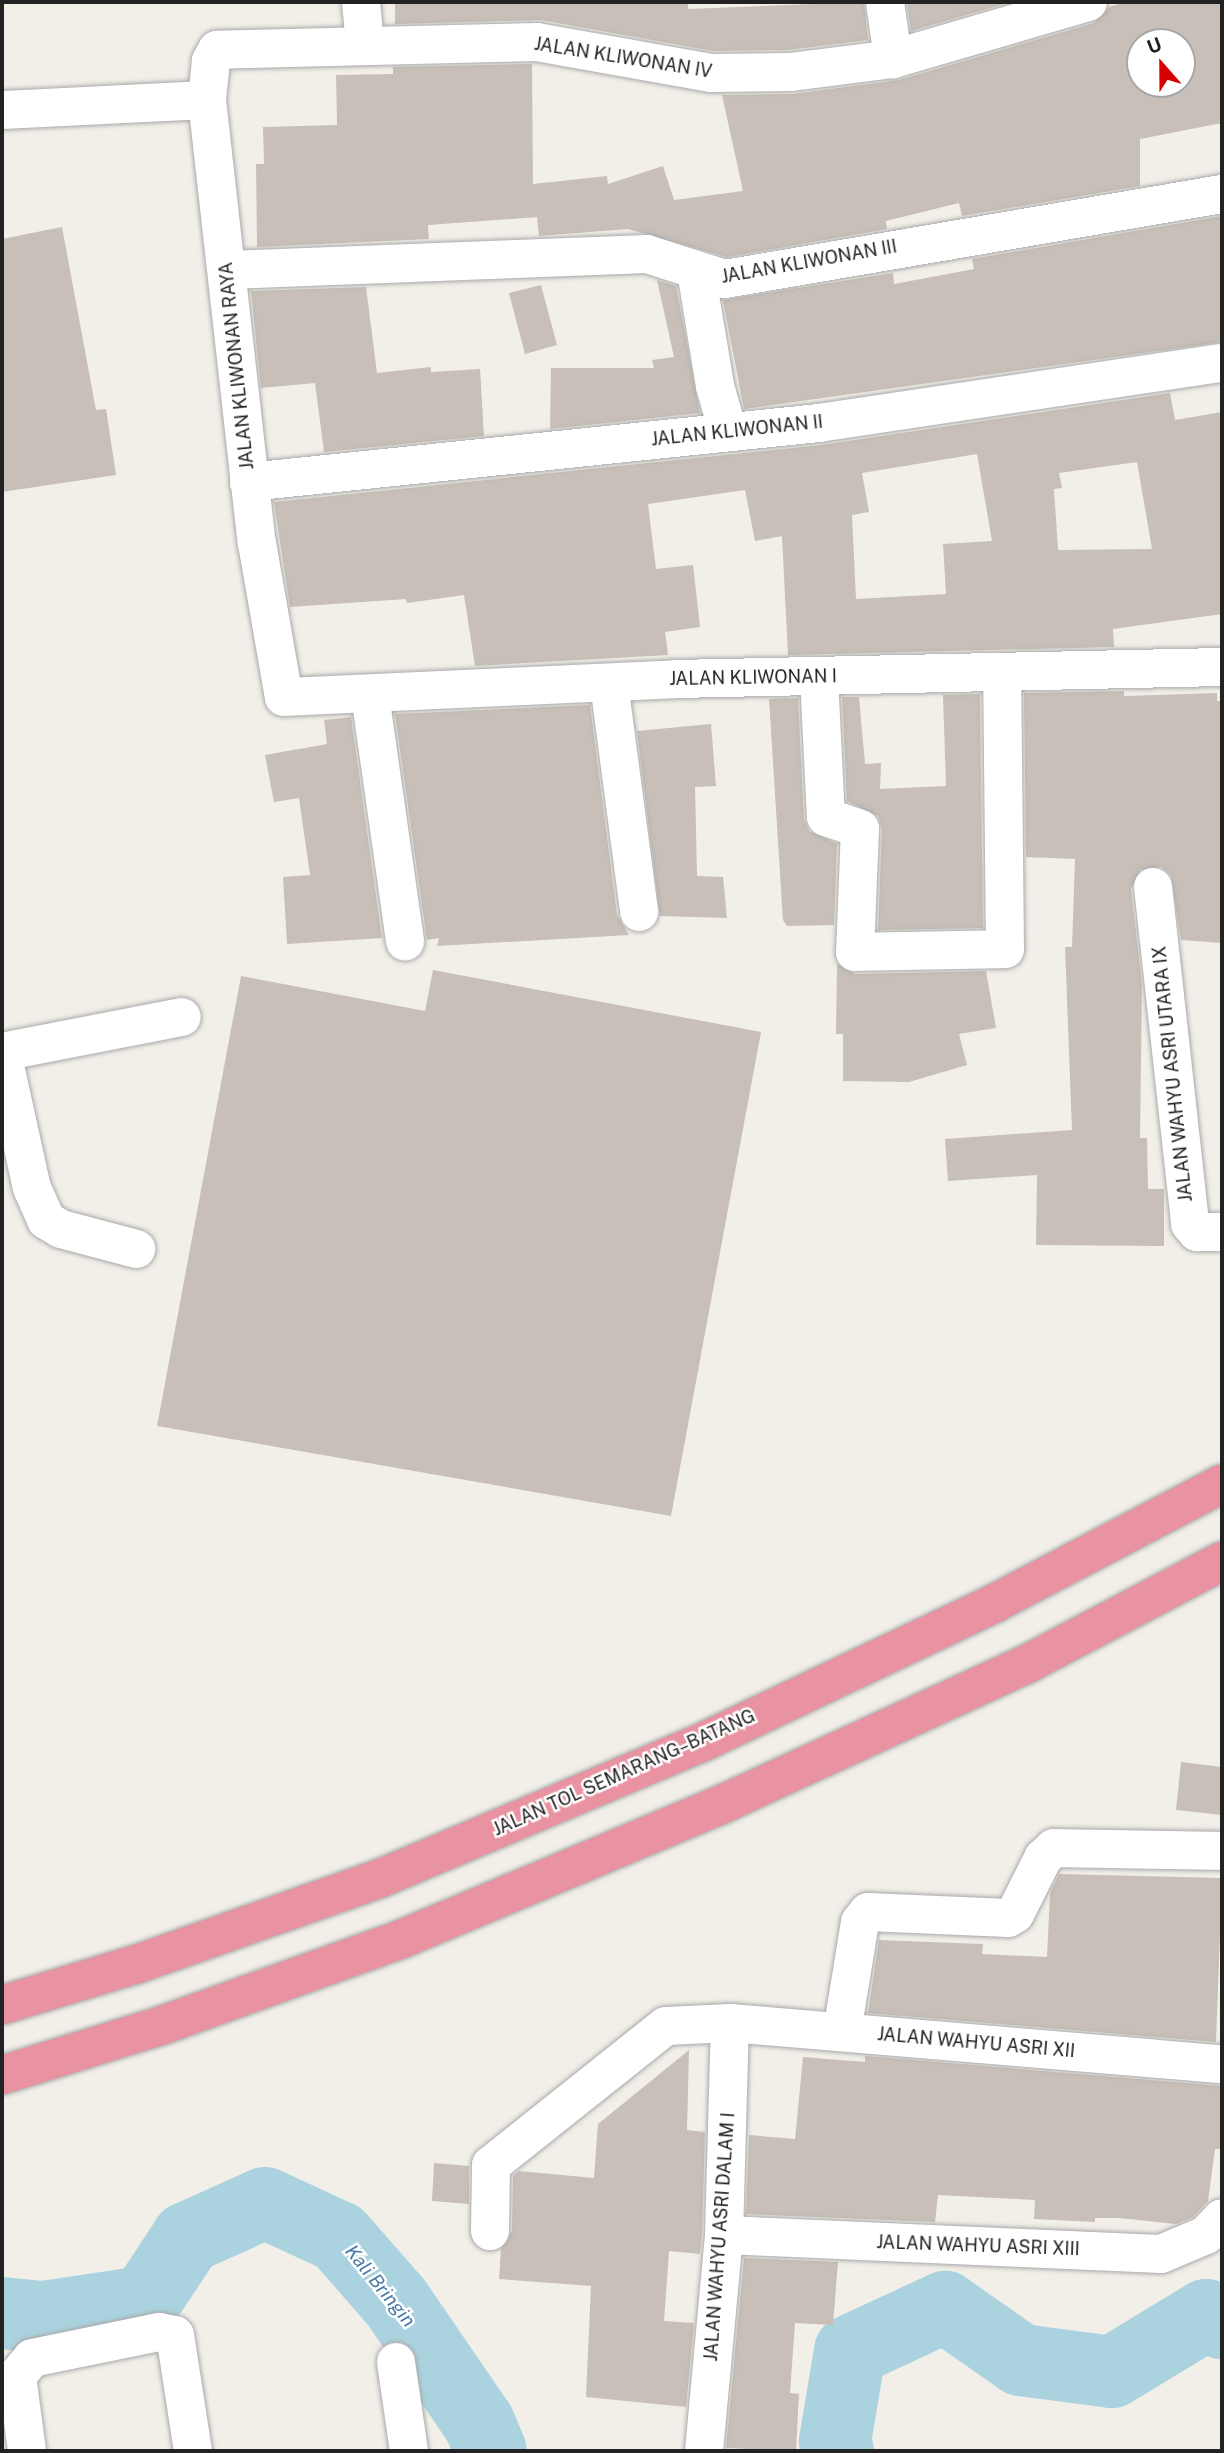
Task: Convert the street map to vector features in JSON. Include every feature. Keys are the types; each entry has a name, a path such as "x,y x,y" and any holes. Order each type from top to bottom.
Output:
{"highway":[{"name":"JALAN TOL SEMARANG–BATANG","path":"2,2005 137,1964 381,1878 694,1745 995,1602 1222,1484"},
{"path":"2,2075 160,2026 404,1938 714,1808 1027,1664 1222,1561"}],"street":[{"path":"360,2 365,44"},
{"path":"884,2 894,59"},
{"name":"JALAN KLIWONAN IV","path":"233,47 537,42 711,73 790,72 894,59 1088,2"},
{"name":"JALAN KLIWONAN RAYA","path":"233,47 214,54 207,100 228,270 249,482 284,697"},
{"path":"2,110 207,100"},
{"name":"JALAN KLIWONAN III","path":"228,270 647,254 724,279 1222,194"},
{"path":"696,271 715,386 729,432"},
{"name":"JALAN KLIWONAN II","path":"249,482 729,432 1222,363"},
{"name":"JALAN KLIWONAN I","path":"284,697 819,676 1222,667"},
{"path":"819,676 826,817 860,829 855,952 1005,949 1002,672"},
{"path":"609,683 639,912"},
{"path":"370,695 405,942"},
{"name":"JALAN WAHYU ASRI UTARA IX","path":"1153,887 1189,1224 1198,1232 1222,1232"},
{"path":"136,1249 61,1229 46,1220 32,1188 2,1052 182,1017"},
{"path":"842,2032 860,1922 868,1912 1008,1918 1015,1914 1043,1858 1054,1848 1222,1851"},
{"name":"JALAN WAHYU ASRI XII","path":"490,2231 491,2165 570,2106 650,2035 666,2026 730,2023 1222,2064"},
{"name":"JALAN WAHYU ASRI DALAM I","path":"704,2451 724,2235 730,2023"},
{"name":"JALAN WAHYU ASRI XIII","path":"724,2235 1161,2254 1206,2235 1222,2218"},
{"path":"27,2451 17,2376 32,2358 159,2332 175,2335 193,2451"},
{"path":"396,2362 408,2451"}],"building":[{"path":"395,2 688,2 688,9 864,2 868,40 788,50 713,51 541,20 395,24"},
{"path":"907,2 1011,2 911,31"},
{"path":"1125,2 1222,2 1222,123 1140,139 1140,186 962,216 959,203 886,221 887,229 727,257 628,229 539,236 537,217 428,225 429,239 257,247 256,164 264,164 263,127 337,125 336,75 393,74 393,67 532,64 533,184 607,176 608,184 663,166 674,200 743,191 722,95 793,94 899,80 1094,23 1109,7"},
{"path":"1222,216 1222,342 744,409 723,300 893,273 894,284 974,269 972,259"},
{"path":"62,227 96,410 106,409 116,475 2,492 2,239"},
{"path":"657,280 676,286 700,413 550,429 551,368 654,368 652,360 674,357"},
{"path":"541,285 557,345 525,354 509,293"},
{"path":"366,287 377,373 431,367 431,372 480,369 484,436 324,452 315,383 261,388 251,291"},
{"path":"1170,393 1175,420 1222,412 1222,614 1113,629 1114,647 788,655 782,536 755,541 745,490 648,504 656,569 693,565 700,627 665,632 668,655 475,666 464,595 407,603 406,599 290,607 274,502 821,445","holes":["977,454 992,541 943,544 946,594 856,599 852,515 869,512 862,473","1137,462 1152,549 1058,550 1054,489 1062,488 1059,473"]},
{"path":"1124,691 1124,696 1217,693 1217,701 1222,701 1222,943 1181,940 1171,875 1161,867 1140,870 1131,889 1142,985 1140,1138 1147,1138 1148,1189 1164,1189 1164,1246 1036,1245 1037,1175 948,1181 945,1139 1072,1130 1065,947 1072,947 1075,859 1026,857 1024,693"},
{"path":"980,694 983,928 878,930 882,829 878,816 847,801 842,697 859,697 865,764 881,763 880,789 946,786 943,695"},
{"path":"798,698 804,819 809,831 837,844 834,925 787,926 783,920 769,699"},
{"path":"590,705 617,915 629,935 437,946 439,938 427,940 395,714"},
{"path":"351,717 382,938 287,944 283,877 310,875 299,798 274,802 265,755 327,744 324,720"},
{"path":"711,724 716,786 695,787 697,876 723,877 727,918 660,916 637,731"},
{"path":"837,964 855,974 986,971 996,1028 959,1034 967,1065 909,1082 843,1081 843,1034 836,1034"},
{"path":"433,970 761,1032 671,1516 157,1426 241,976 425,1011"},
{"path":"1181,1762 1222,1767 1222,1815 1176,1810"},
{"path":"1059,1874 1222,1878 1216,2042 868,2013 879,1940 983,1944 982,1954 1047,1957 1050,1893"},
{"path":"689,2050 687,2130 705,2132 702,2234 700,2254 669,2251 664,2321 694,2323 686,2407 586,2397 591,2286 499,2279 501,2249 512,2231 513,2176 519,2171 594,2178 598,2124"},
{"path":"865,2056 1222,2086 1222,2149 1215,2149 1208,2201 1193,2217 1176,2224 1119,2218 1095,2218 1095,2222 1034,2219 1035,2200 938,2195 935,2222 746,2214 749,2135 795,2139 803,2057 865,2062"},
{"path":"434,2163 469,2166 469,2204 432,2201"},
{"path":"744,2258 838,2262 833,2325 795,2323 790,2393 799,2394 796,2451 726,2448"}],"waterway":[{"name":"Kali Bringin","path":"2,2313 42,2317 145,2302 187,2238 265,2203 339,2237 396,2302 479,2423 491,2451"},
{"name":"Kali Bringin","path":"838,2451 835,2441 850,2351 945,2307 1021,2360 1112,2372 1206,2315 1222,2323"}]}
